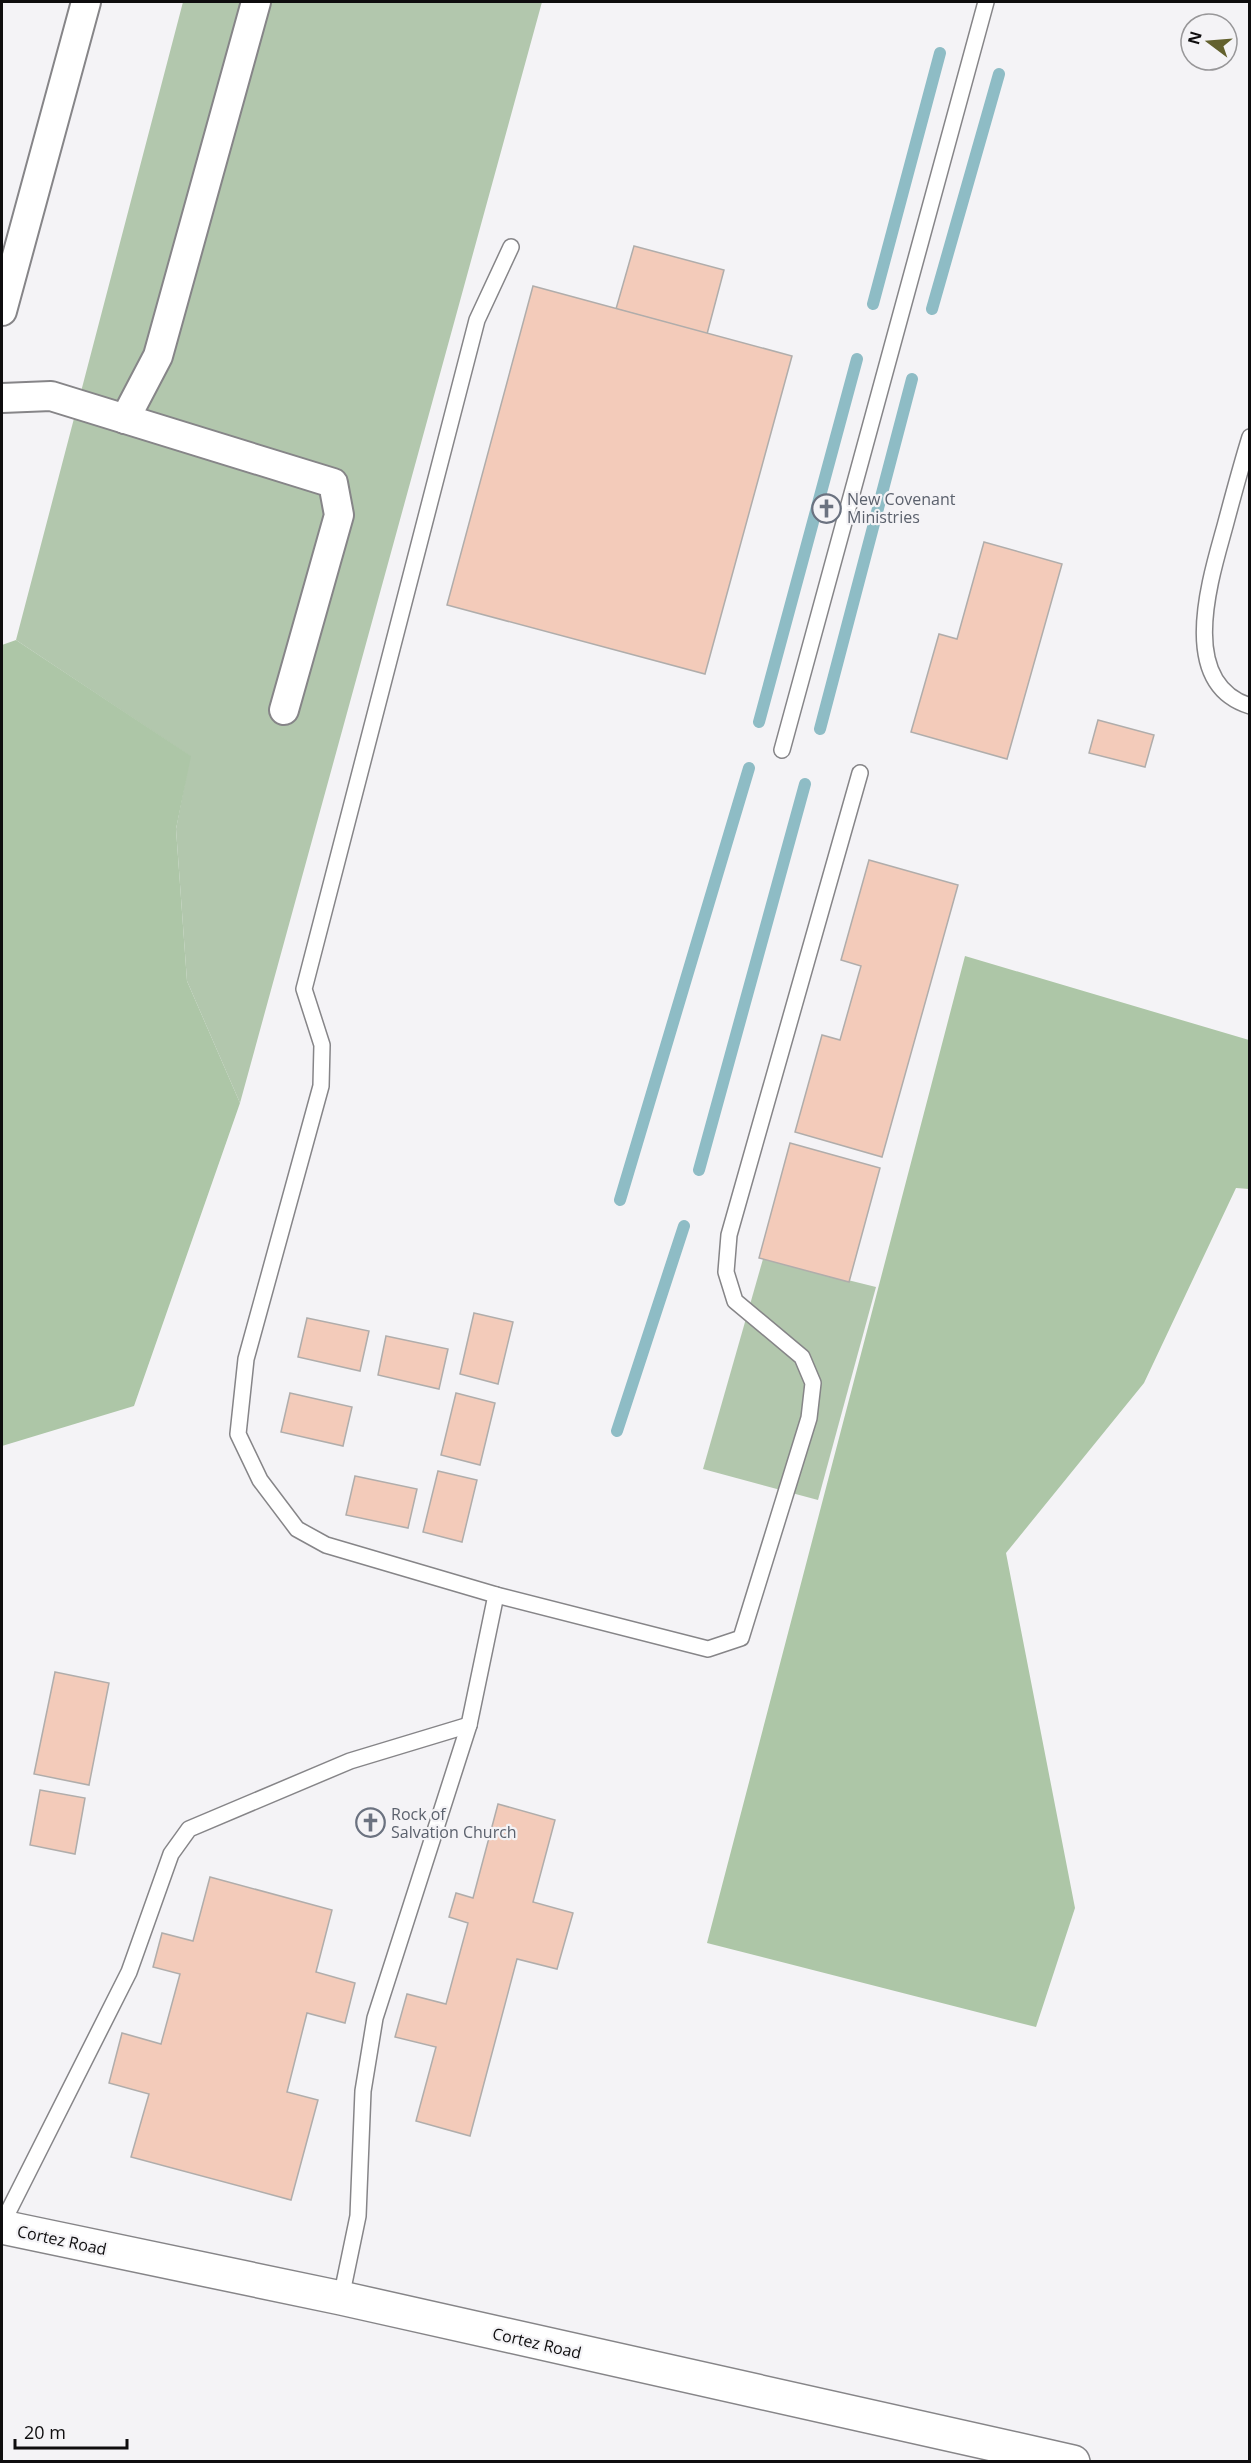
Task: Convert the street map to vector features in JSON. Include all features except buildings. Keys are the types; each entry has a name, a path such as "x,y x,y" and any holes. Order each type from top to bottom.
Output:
{"street":[{"path":"2,311 86,2"},
{"path":"125,419 158,356 256,2"},
{"path":"2,398 51,396 333,483 339,515 284,710"},
{"name":"Cortez Road","path":"2,2226 341,2298 1073,2462"}],"lane":[{"path":"782,750 986,2"},
{"path":"511,247 477,320 304,989 322,1045 321,1086 246,1359 238,1434 260,1480 297,1528 326,1545 496,1594 708,1649 741,1638 809,1418 813,1383 802,1357 735,1301 726,1272 729,1235 860,773"},
{"path":"1250,437 1206,594 1203,636 1214,681 1241,703 1250,705"},
{"path":"341,2298 358,2216 363,2091 375,2018 469,1725 496,1594"},
{"path":"2,2226 129,1972 171,1854 189,1829 350,1761 469,1725"}],"green space":[{"path":"183,2 542,2 240,1103 187,981 176,829 190,756 16,640"},
{"path":"16,640 191,756 176,829 187,981 240,1103 134,1406 2,1446 2,645"},
{"path":"965,956 1249,1040 1249,1189 1236,1188 1144,1383 1006,1553 1075,1908 1036,2027 707,1943"},
{"path":"763,1259 876,1287 818,1500 703,1469"}],"waterway":[{"path":"873,304 940,53"},
{"path":"932,309 999,74"},
{"path":"759,722 857,359"},
{"path":"820,729 912,379"},
{"path":"620,1200 749,768"},
{"path":"699,1170 805,784"},
{"path":"617,1431 684,1226"}],"place":[{"name":"New Covenant Ministries","path":"826,508"},
{"name":"Rock of Salvation Church","path":"370,1823"}]}
